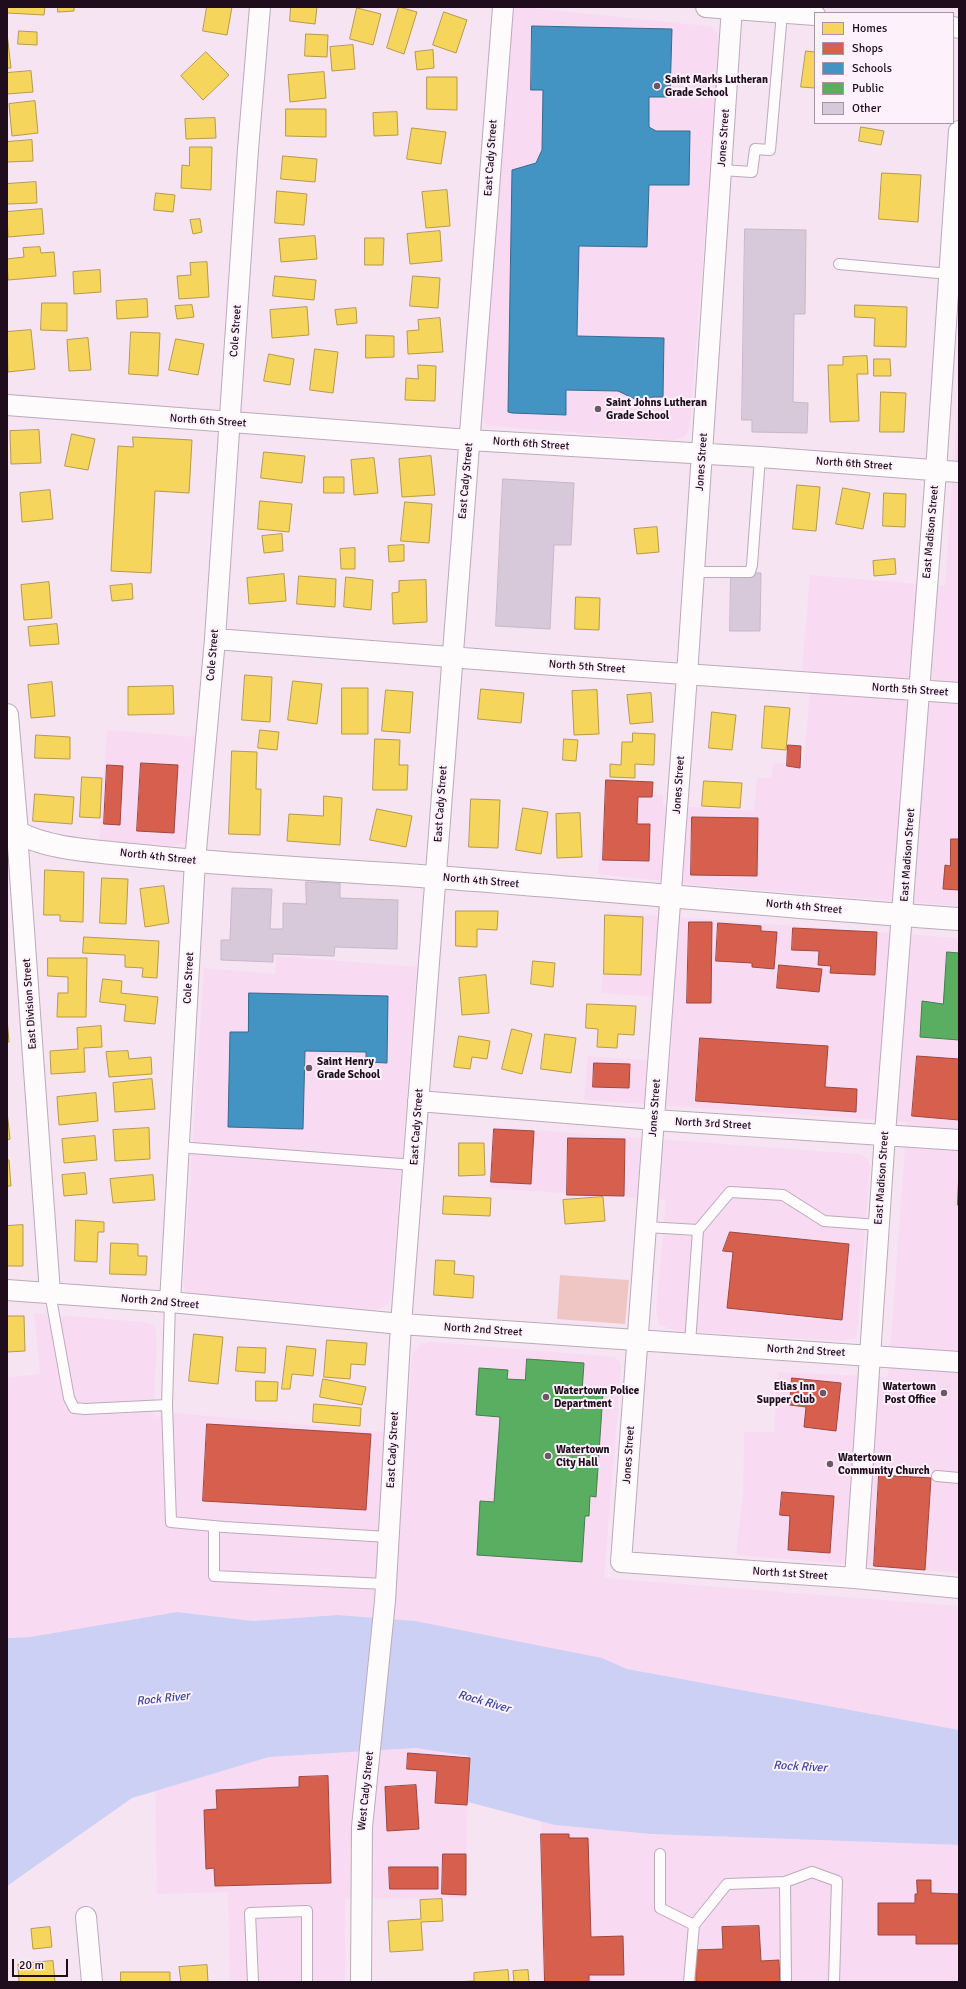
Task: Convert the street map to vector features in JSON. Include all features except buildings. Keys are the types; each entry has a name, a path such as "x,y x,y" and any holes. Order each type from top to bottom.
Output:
{"street":[{"name":"Cole Street","path":"170,1302 195,861 214,639 248,149 260,7"},
{"name":"East Cady Street","path":"385,1593 401,1324 503,7"},
{"path":"706,7 814,16"},
{"name":"Jones Street","path":"621,1562 671,896 693,572 703,455 732,8"},
{"name":"East Madison Street","path":"854,1578 871,1355 885,1134 936,471 949,274 955,247 959,131"},
{"name":"North 6th Street","path":"7,405 469,440 959,472"},
{"name":"North 5th Street","path":"214,639 959,694"},
{"name":"East Division Street","path":"7,715 12,830 50,1293"},
{"name":"North 4th Street","path":"12,830 36,840 69,848 195,861 435,877 959,919"},
{"name":"North 3rd Street","path":"418,1101 654,1120 959,1140"},
{"name":"North 2nd Street","path":"7,1290 170,1302 401,1324 959,1362"},
{"name":"North 1st Street","path":"621,1562 854,1578 959,1588"},
{"name":"West Cady Street","path":"361,1982 362,1827 385,1593"},
{"path":"86,1917 92,1982"}],"lane":[{"path":"722,170 752,172 755,149 770,150 782,13"},
{"path":"839,264 949,274"},
{"path":"693,572 750,572 752,565 760,458"},
{"path":"178,1147 414,1165"},
{"path":"690,1344 698,1230 730,1192 783,1194 824,1221 879,1225"},
{"path":"646,1227 698,1230"},
{"path":"50,1293 69,1398 74,1408 85,1409 167,1406"},
{"path":"170,1302 167,1406 171,1522 388,1537"},
{"path":"937,1476 959,1478"},
{"path":"214,1526 214,1576 385,1593"},
{"path":"660,1854 660,1908 694,1925"},
{"path":"689,1982 694,1925 727,1884 785,1882 812,1872 837,1881 834,1982"},
{"path":"785,1882 786,1982"},
{"path":"253,1982 250,1913 307,1911 307,1982"}],"shaded area":[{"path":"520,7 698,25 712,27 718,34 720,43 690,424 686,436 672,440 490,426 484,422 482,415 512,17 514,9"},
{"path":"959,388 959,906 696,885 598,874 605,790 663,795 663,805 754,811 757,777 771,779 773,763 803,765 812,671 802,670 810,575 945,586"},
{"path":"107,730 195,737 186,842 173,846 99,841"},
{"path":"607,912 959,938 959,1573 736,1555 743,1493 744,1432 774,1432 778,1372 888,1377 907,1122 584,1100 588,1056 670,1062 674,998 601,993"},
{"path":"277,956 417,967 391,1298 388,1304 375,1310 194,1296 187,1293 183,1286 204,968 275,974"},
{"path":"493,1127 860,1154 867,1158 870,1165 857,1332 855,1338 842,1341 677,1331 660,1325 656,1312 666,1200 489,1188"},
{"path":"560,1275 629,1280 625,1324 557,1319"},
{"path":"34,1313 143,1322 155,1325 157,1345 153,1417 176,1413 406,1434 412,1356 421,1344 431,1342 615,1357 620,1362 621,1369 604,1578 959,1606 959,1730 627,1669 602,1658 415,1621 338,1615 253,1621 177,1612 30,1637 7,1638 7,1377 40,1374"},
{"path":"416,1748 468,1756 466,1898 345,1899 345,1982 230,1982 228,1892 157,1894 155,1791 269,1757"},
{"path":"541,1821 555,1825 650,1834 959,1845 959,1982 542,1982"}],"water":[{"name":"Rock River","path":"177,1612 253,1621 338,1615 415,1621 602,1658 627,1669 959,1730 959,1845 650,1834 555,1825 468,1802 468,1756 416,1748 269,1757 132,1798 7,1886 7,1638 30,1637"}],"place":[{"name":"Saint Marks Lutheran Grade School","path":"657,86"},
{"name":"Saint Johns Lutheran Grade School","path":"598,409"},
{"name":"Saint Henry Grade School","path":"309,1068"},
{"name":"Elias Inn Supper Club","path":"823,1393"},
{"name":"Watertown Post Office","path":"944,1393"},
{"name":"Watertown Police Department","path":"546,1397"},
{"name":"Watertown City Hall","path":"548,1456"},
{"name":"Watertown Community Church","path":"830,1464"}]}
